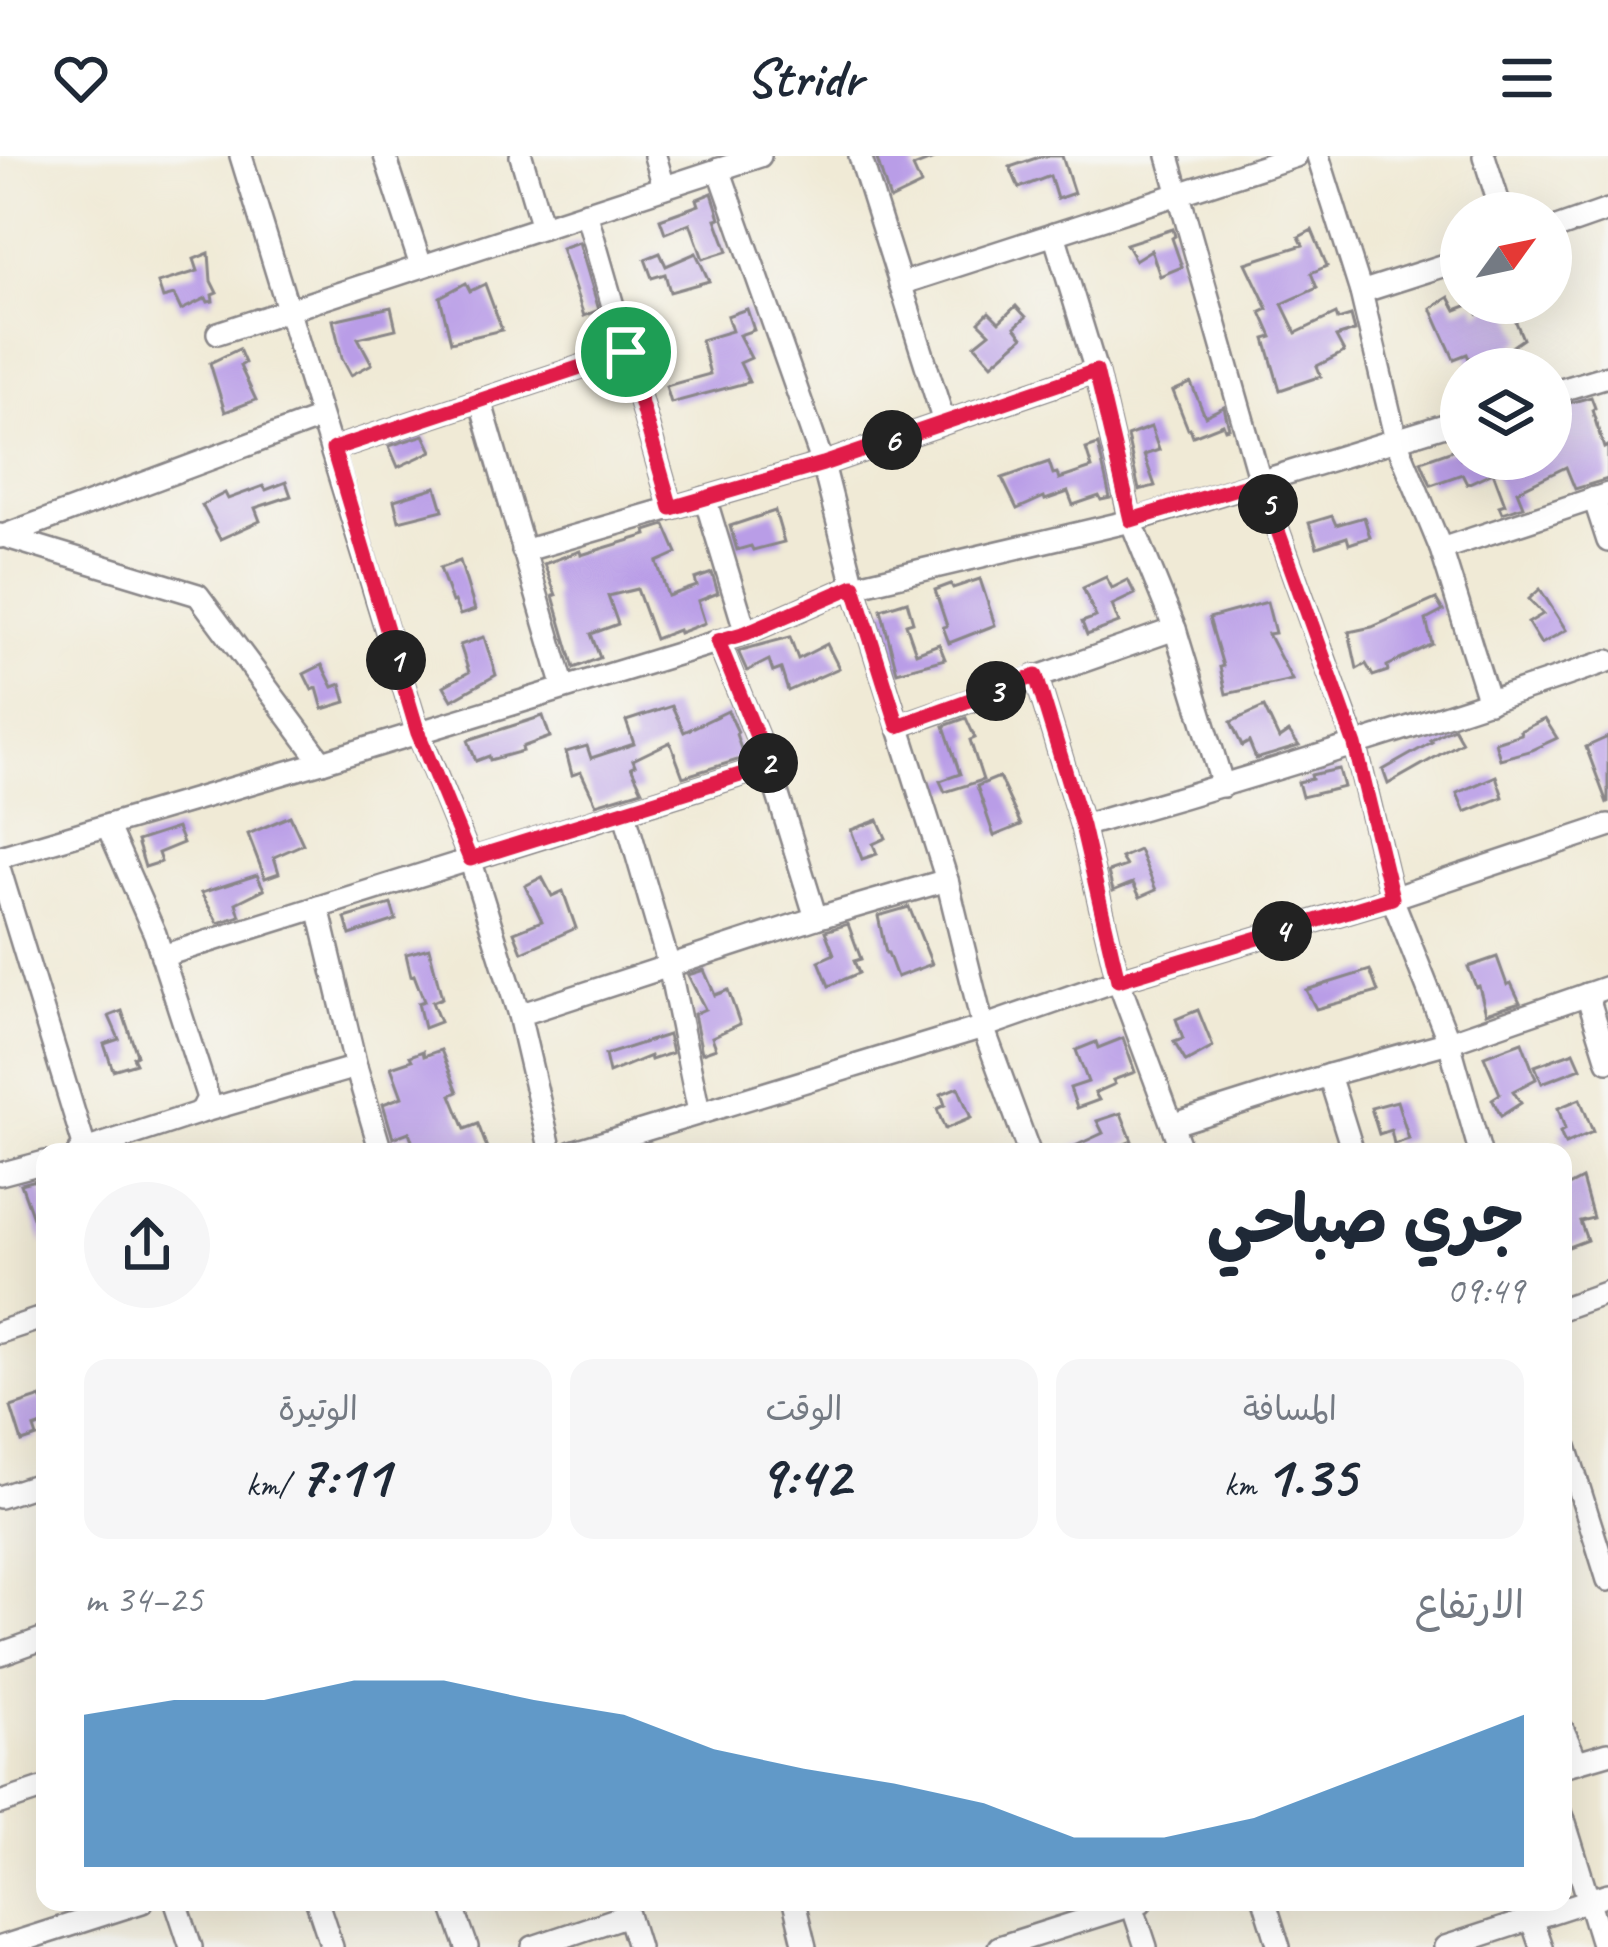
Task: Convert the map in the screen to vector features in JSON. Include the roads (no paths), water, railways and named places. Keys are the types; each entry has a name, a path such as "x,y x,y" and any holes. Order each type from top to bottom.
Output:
{"street":[{"path":"241,156 418,733 470,859 519,1015 549,1143"},
{"path":"385,156 421,266"},
{"path":"520,156 542,226"},
{"path":"655,156 664,187"},
{"path":"218,333 760,156"},
{"path":"860,156 944,422"},
{"path":"1168,156 1260,481 1355,745 1392,898 1449,1042 1477,1143"},
{"path":"900,284 1296,156"},
{"path":"1318,156 1361,292 1396,440 1441,548 1489,702"},
{"path":"1484,156 1495,192"},
{"path":"718,169 823,464 854,586 947,880 983,1027 1026,1143"},
{"path":"1572,223 1608,210"},
{"path":"586,212 671,508"},
{"path":"1054,234 1096,371 1131,520 1175,629 1223,786"},
{"path":"1361,292 1440,267"},
{"path":"333,449 626,352"},
{"path":"523,551 823,464 1096,371"},
{"path":"1572,387 1608,376"},
{"path":"480,400 564,688"},
{"path":"1,536 320,418"},
{"path":"0,857 746,633 854,586 1131,520 1440,426"},
{"path":"1441,548 1601,496 1608,541"},
{"path":"706,498 746,633"},
{"path":"1,536 198,595 322,762"},
{"path":"898,726 1175,629"},
{"path":"718,641 769,766 816,918"},
{"path":"1082,826 1355,745 1608,661"},
{"path":"1036,676 1082,826 1118,980 1180,1143"},
{"path":"162,956 769,766"},
{"path":"624,811 669,966 699,1112"},
{"path":"601,1143 983,1027 1608,826"},
{"path":"108,827 162,956 208,1097 201,1112"},
{"path":"0,871 81,1143"},
{"path":"519,1015 947,880"},
{"path":"318,907 379,1143"},
{"path":"1174,1124 1449,1042 1598,991 1608,1060"},
{"path":"107,1143 356,1067"},
{"path":"1329,1075 1350,1143"},
{"path":"0,1174 36,1164"},
{"path":"1572,1305 1608,1292"},
{"path":"0,1332 36,1320"},
{"path":"1572,1466 1608,1580"},
{"path":"0,1498 36,1491"},
{"path":"0,1654 36,1641"},
{"path":"1572,1763 1608,1753"},
{"path":"0,1802 36,1791"},
{"path":"1572,1838 1598,1897 1603,1947"},
{"path":"1,1947 34,1942 118,1911"},
{"path":"179,1911 191,1947"},
{"path":"320,1911 332,1947"},
{"path":"454,1911 466,1947"},
{"path":"532,1947 621,1911"},
{"path":"627,1911 638,1947"},
{"path":"796,1911 805,1947"},
{"path":"999,1947 1110,1911"},
{"path":"1137,1911 1146,1947"},
{"path":"1268,1911 1280,1947"},
{"path":"1445,1947 1554,1911"},
{"path":"1532,1918 1540,1947"}]}
